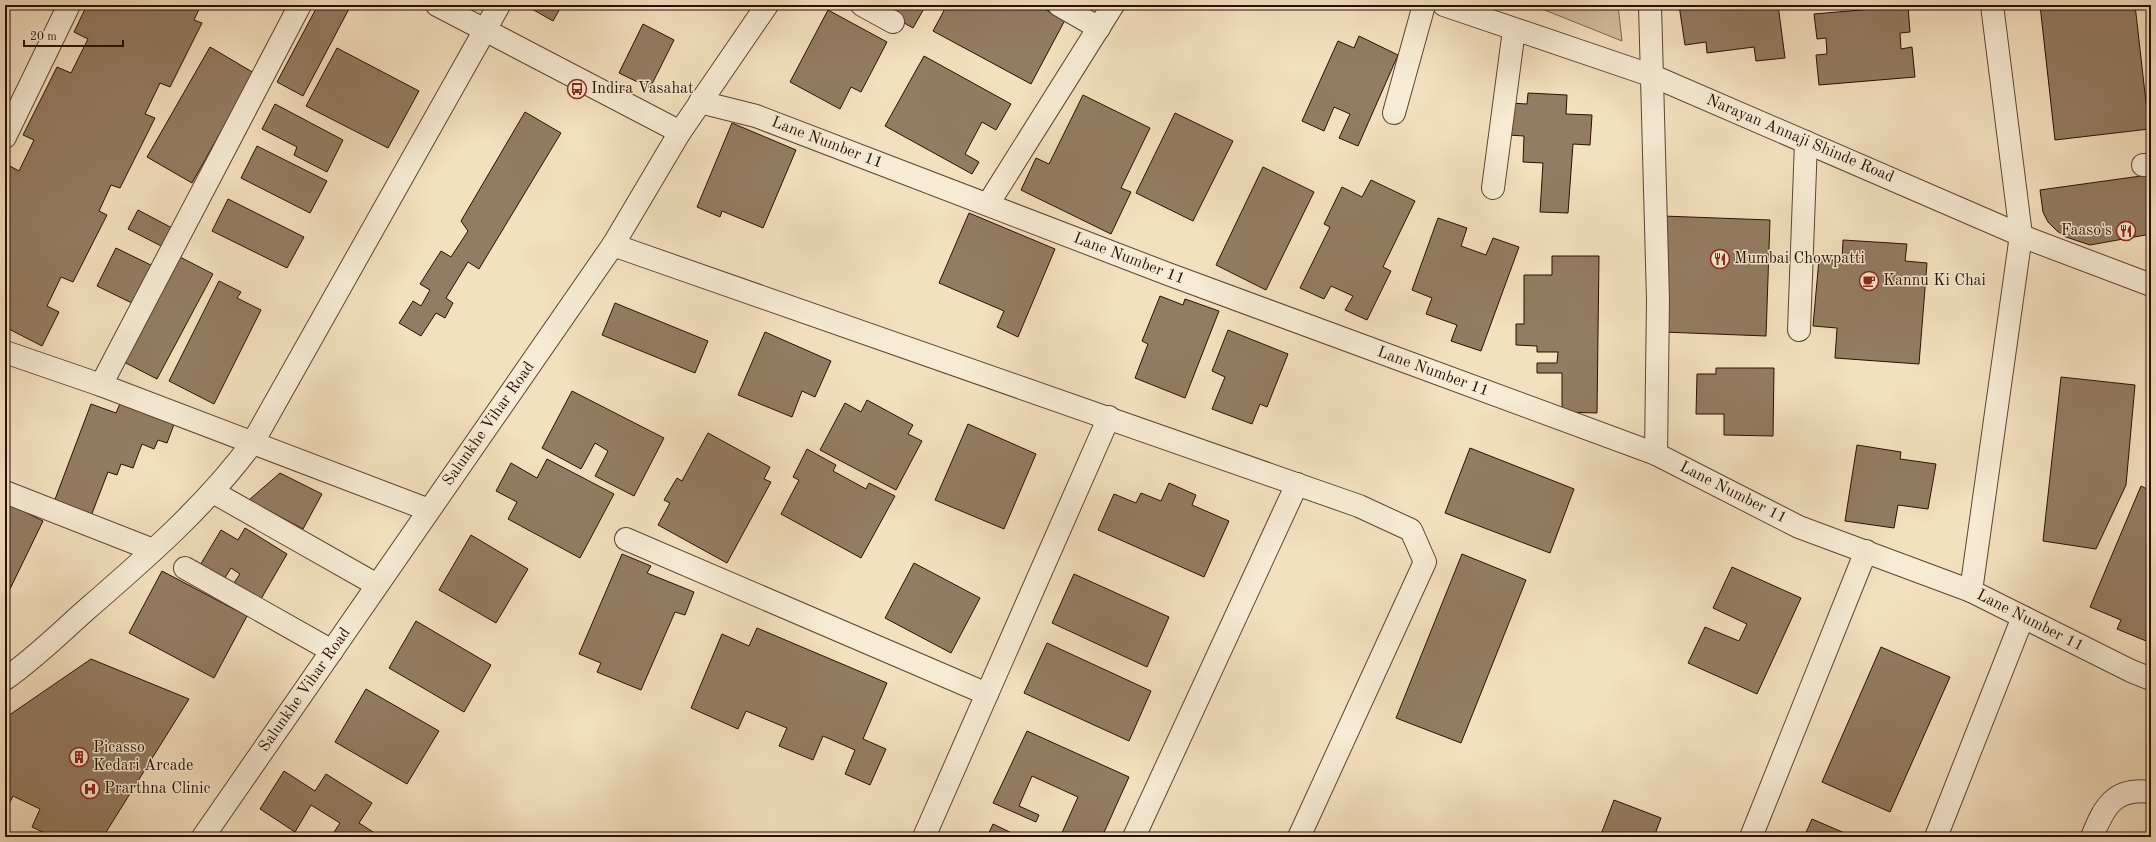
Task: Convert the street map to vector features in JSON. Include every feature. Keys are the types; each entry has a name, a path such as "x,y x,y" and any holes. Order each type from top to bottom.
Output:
{"street":[{"path":"5,137 69,5"},
{"path":"102,385 300,5"},
{"path":"437,5 680,132"},
{"path":"5,679 153,550 213,492 253,442 500,5"},
{"name":"Salunkhe Vihar Road","path":"202,837 613,246 680,132 767,5"},
{"path":"862,5 893,22"},
{"path":"1060,5 1099,28"},
{"path":"988,204 1113,5"},
{"path":"1394,113 1424,5"},
{"name":"Narayan Annaji Shinde Road","path":"1444,5 1653,76 2021,235 2151,285"},
{"path":"1650,5 1658,300 1656,454"},
{"path":"1971,591 2021,235 1992,5"},
{"path":"1494,188 1514,30"},
{"name":"Lane Number 11","path":"700,102 756,116 1168,274 1656,454 1799,527 1971,591 2131,671 2151,679"},
{"path":"1799,330 1806,142"},
{"path":"613,246 1109,417 1359,506 1411,530 1425,562 1299,837"},
{"path":"5,352 102,385 429,510"},
{"path":"924,837 1109,417"},
{"path":"1134,837 1297,484"},
{"path":"5,492 153,550"},
{"path":"213,492 377,585"},
{"path":"626,539 987,694"},
{"path":"1751,837 1866,551"},
{"path":"185,568 332,651"},
{"path":"1936,837 2023,617"},
{"path":"2092,837 2100,816 2117,795 2140,790 2151,792"}],"shaded area":[{"path":"1532,5 1618,5 1622,41"}],"building":[{"path":"87,5 201,5 194,20 202,23 170,87 160,83 145,114 155,118 120,188 111,185 99,211 107,215 73,282 61,277 47,306 59,312 42,346 5,327 5,172 8,165 19,171 34,140 23,135 57,67 71,73 88,39 74,32"},
{"path":"318,5 351,5 303,96 277,82"},
{"path":"525,5 562,5 553,21"},
{"path":"882,5 926,5 913,28 880,9"},
{"path":"947,5 1019,5 1024,8 1025,5 1037,5 1065,20 1031,84 933,31"},
{"path":"1679,5 1778,5 1785,58 1756,61 1754,47 1707,53 1706,42 1685,45"},
{"path":"2040,5 2135,5 2149,129 2055,140"},
{"path":"1908,6 1910,32 1900,33 1901,49 1912,47 1915,77 1819,85 1816,55 1827,54 1826,38 1817,39 1814,14"},
{"path":"828,10 887,42 861,92 851,87 840,109 790,82"},
{"path":"643,24 674,40 650,88 619,73"},
{"path":"1359,36 1398,55 1358,146 1339,138 1350,114 1334,107 1324,131 1302,121 1338,41 1354,48"},
{"path":"210,47 254,73 192,183 147,157"},
{"path":"337,48 419,91 388,148 306,106"},
{"path":"924,56 1011,104 996,130 982,122 965,154 979,162 972,174 885,126"},
{"path":"1528,93 1567,95 1566,114 1592,115 1590,145 1573,144 1568,213 1540,212 1543,163 1523,162 1524,136 1508,135 1510,103 1527,104"},
{"path":"1083,95 1150,128 1121,188 1131,192 1111,234 1021,190 1036,158 1049,164"},
{"path":"275,104 343,140 327,172 294,155 297,147 262,129"},
{"path":"525,112 561,133 479,269 468,262 446,298 453,303 445,318 436,313 421,336 399,323 413,301 421,306 430,290 420,284 441,251 451,257 468,231 461,221"},
{"path":"1175,113 1233,141 1193,221 1136,193"},
{"path":"732,123 796,150 763,228 722,211 720,217 697,207"},
{"path":"257,146 327,181 310,213 241,178"},
{"path":"1263,167 1314,192 1266,290 1216,265"},
{"path":"2148,175 2151,192 2151,234 2090,245 2066,237 2057,231 2048,222 2043,212 2040,190"},
{"path":"1371,180 1415,201 1383,267 1391,271 1367,320 1345,310 1353,296 1331,286 1324,299 1300,288 1330,227 1324,224 1342,187 1362,197"},
{"path":"228,199 304,237 287,268 212,231"},
{"path":"138,210 174,229 165,248 128,229"},
{"path":"969,213 1055,249 1018,337 997,327 1004,311 939,283"},
{"path":"1663,216 1770,220 1766,336 1663,332"},
{"path":"1438,218 1467,228 1461,246 1486,255 1493,238 1519,247 1481,351 1451,341 1457,325 1426,314 1432,298 1412,290"},
{"path":"1843,240 1907,244 1905,261 1927,263 1919,364 1835,358 1837,328 1813,326 1819,259 1842,261"},
{"path":"116,248 157,268 138,306 97,286"},
{"path":"178,256 213,274 157,379 122,361"},
{"path":"1552,256 1599,256 1597,413 1562,412 1562,373 1537,373 1537,363 1557,363 1558,352 1537,352 1537,346 1516,345 1516,324 1524,324 1524,275 1552,275"},
{"path":"219,281 241,292 237,298 261,310 214,404 169,381"},
{"path":"1160,296 1183,305 1185,299 1219,311 1185,398 1135,378 1148,344 1142,341"},
{"path":"615,303 708,341 695,373 602,335"},
{"path":"1228,330 1288,354 1267,407 1260,404 1252,424 1212,409 1225,377 1212,371"},
{"path":"765,332 831,361 815,397 802,391 792,417 738,395"},
{"path":"1716,368 1774,368 1773,436 1724,435 1724,414 1696,414 1697,374 1716,374"},
{"path":"2061,377 2135,385 2126,485 2096,549 2043,541"},
{"path":"572,391 664,438 634,496 595,476 608,451 595,443 581,469 542,448"},
{"path":"122,399 176,419 167,443 158,440 154,449 142,444 133,468 121,464 117,475 108,472 91,516 54,502 91,404 116,413"},
{"path":"867,400 913,425 908,434 922,441 896,490 820,450 845,403 861,412"},
{"path":"968,424 1036,454 1004,529 935,500"},
{"path":"708,433 770,467 764,479 771,482 727,563 658,525 670,503 664,500 677,478 682,481"},
{"path":"1857,445 1901,452 1900,459 1936,464 1928,509 1898,505 1894,528 1845,521"},
{"path":"1470,448 1574,489 1550,553 1445,513"},
{"path":"807,449 836,465 833,471 866,489 869,483 895,496 861,558 781,514 799,480 793,477"},
{"path":"547,459 614,494 580,558 508,519 517,502 496,491 511,463 537,478"},
{"path":"280,473 322,494 303,529 249,500"},
{"path":"1169,483 1196,495 1192,505 1229,521 1204,577 1098,530 1114,494 1136,503 1141,493 1161,501"},
{"path":"2141,486 2151,491 2151,643 2117,629 2121,620 2090,607"},
{"path":"5,502 43,521 10,589 5,586"},
{"path":"245,528 287,554 261,599 234,583 240,574 231,568 223,581 199,567 221,530 238,540"},
{"path":"471,535 528,569 496,623 439,590"},
{"path":"622,554 651,566 647,573 694,592 685,615 675,612 641,690 597,672 601,663 579,654"},
{"path":"1462,554 1526,580 1461,743 1396,718"},
{"path":"914,563 980,598 951,653 885,618"},
{"path":"1732,567 1801,598 1757,694 1688,663 1705,627 1739,641 1747,624 1713,608"},
{"path":"162,571 247,616 214,678 129,633"},
{"path":"1074,574 1169,617 1147,667 1052,623"},
{"path":"416,621 491,665 464,712 389,668"},
{"path":"757,628 887,683 863,739 886,749 870,785 845,774 855,750 823,736 813,760 779,746 787,728 746,711 738,729 691,708 722,634 749,646"},
{"path":"1047,643 1151,691 1129,741 1024,693"},
{"path":"1881,647 1950,677 1890,812 1822,782"},
{"name":"Picasso Kedari Arcade","path":"91,659 189,699 103,837 53,837 32,827 40,809 13,796 5,812 5,718"},
{"path":"366,689 439,731 407,784 335,742"},
{"path":"1027,731 1129,777 1102,837 1060,837 1078,797 1032,776 1019,806 1039,815 1036,822 993,803"},
{"path":"284,771 315,791 326,774 372,803 359,823 381,837 331,837 340,823 311,805 295,832 260,809"},
{"path":"1614,800 1661,818 1654,837 1600,837"},
{"path":"1812,819 1854,837 1804,837"},
{"path":"993,824 1020,837 987,837"}],"place":[{"name":"Indira Vasahat","path":"577,89"},
{"name":"Faaso's","path":"2126,231"},
{"name":"Mumbai Chowpatti","path":"1720,259"},
{"name":"Kannu Ki Chai","path":"1869,281"},
{"name":"Picasso Kedari Arcade","path":"79,757"},
{"name":"Prarthna Clinic","path":"90,789"}]}
